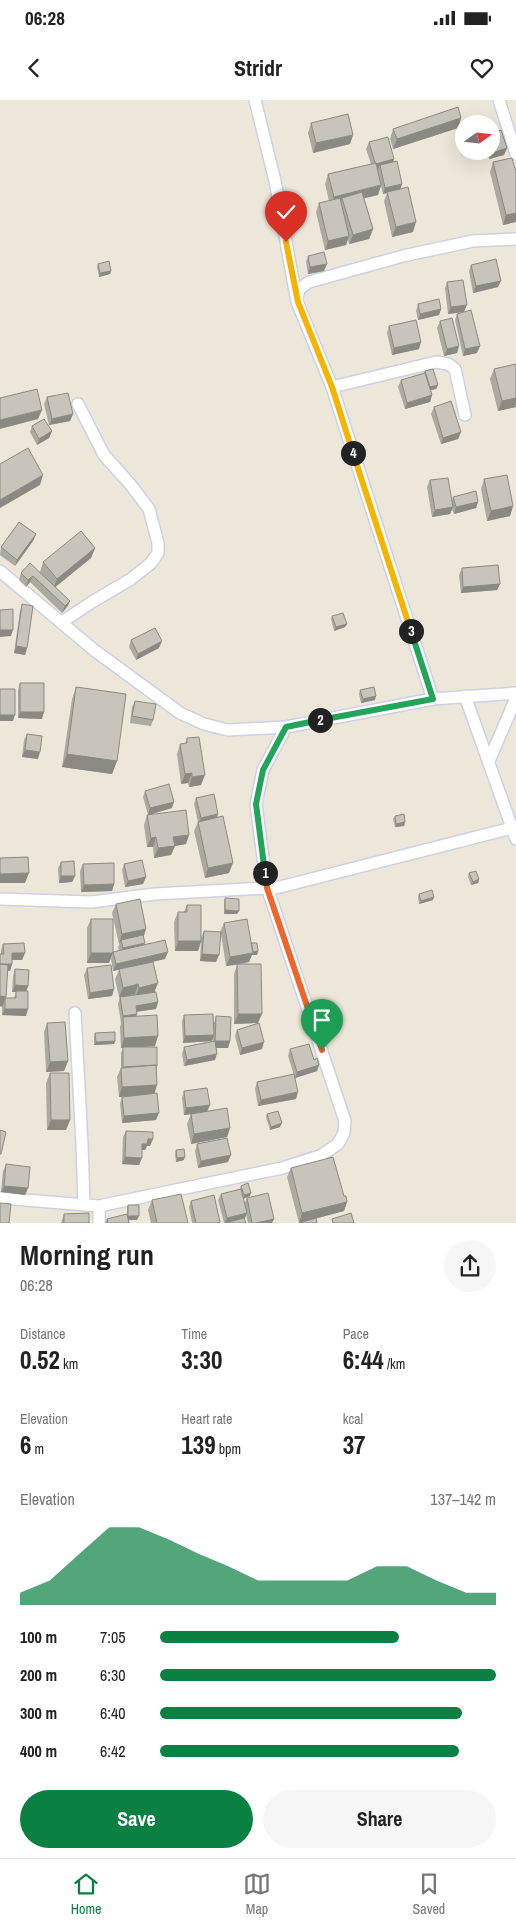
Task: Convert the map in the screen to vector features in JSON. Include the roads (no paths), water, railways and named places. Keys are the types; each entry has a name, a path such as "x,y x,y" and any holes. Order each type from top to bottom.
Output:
{"street":[{"path":"255,100 275,181 298,302 332,387 433,699"},
{"path":"499,100 516,154"},
{"path":"298,302 299,289 310,282 403,256 473,241 516,240"},
{"path":"332,387 436,362 448,364 455,369 465,415"},
{"path":"62,622 131,579 151,562 158,552 158,543 149,509 104,455 78,404"},
{"path":"0,570 94,650 180,713 204,724 228,730 286,727 433,699 516,693"},
{"path":"465,696 514,827 516,839"},
{"path":"489,760 516,698"},
{"path":"0,1198 99,1206 291,1165 320,1156 338,1144 344,1134 345,1121 268,889 256,804 263,770 286,727"},
{"path":"0,899 91,902 155,894 268,889 514,827"},
{"path":"75,1014 84,1204"},
{"path":"99,1206 99,1223"}]}
